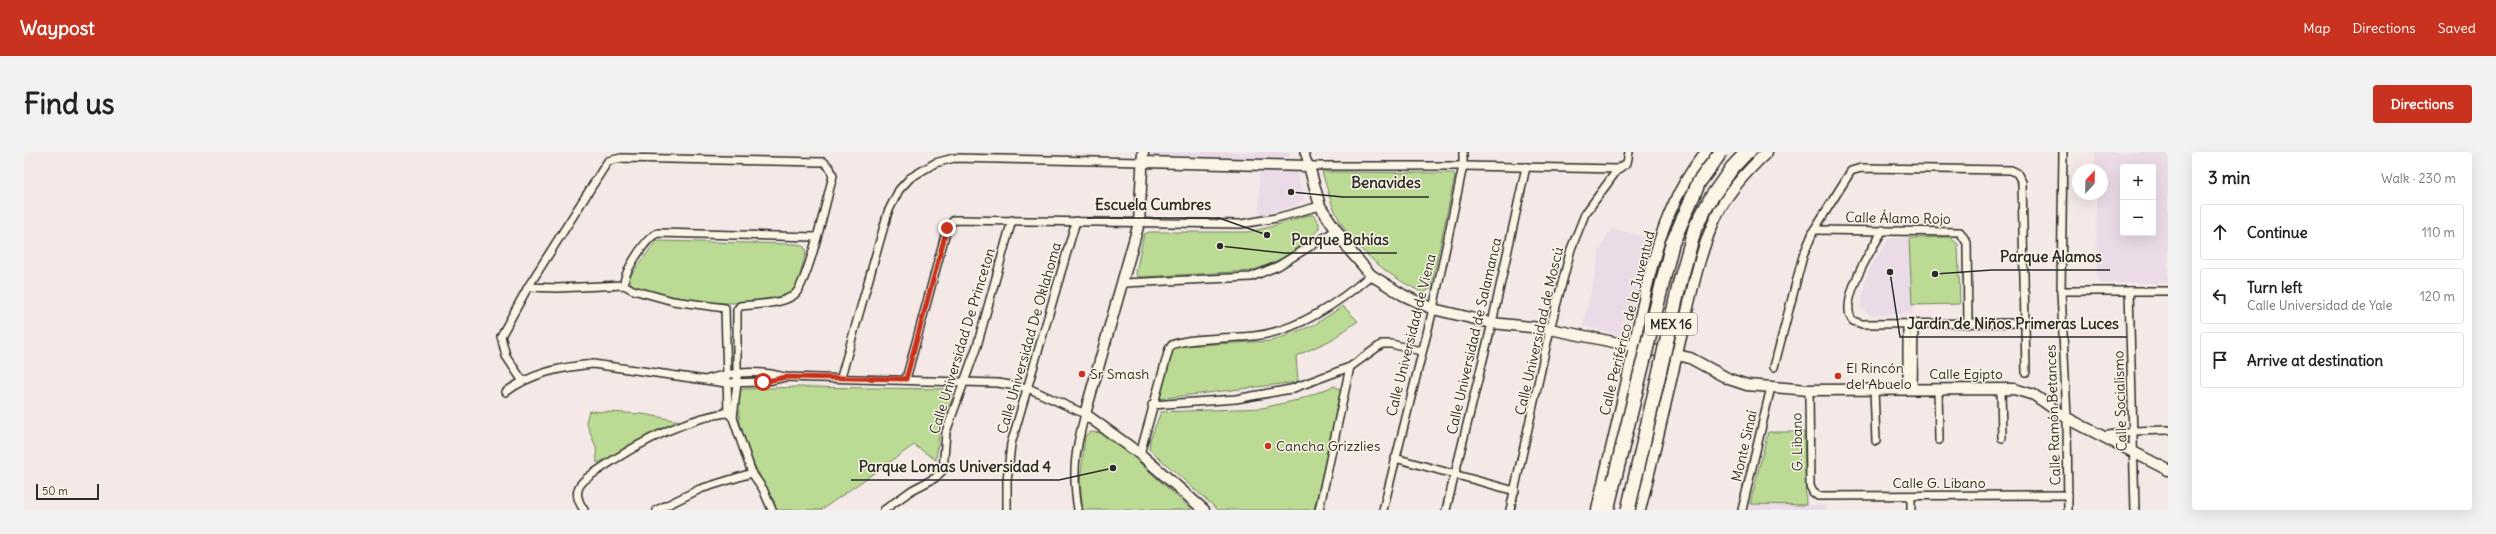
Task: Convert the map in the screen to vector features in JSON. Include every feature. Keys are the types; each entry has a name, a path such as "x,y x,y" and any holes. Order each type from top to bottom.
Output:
{"highway":[{"name":"MEX 16","path":"1607,510 1672,244 1699,182 1720,152"},
{"name":"MEX 16","path":"1628,510 1680,282 1695,228 1711,198 1732,168 1747,152"}],"main road":[{"name":"Calle Periférico de la Juventud","path":"1597,510 1634,345 1668,216 1679,190 1706,152"},
{"path":"1640,510 1687,313 1708,235 1718,212 1752,166 1767,152"},
{"path":"1204,510 1140,454 1085,414 1124,283 1140,223 1143,157 1309,166 1320,206 1335,231 1372,275"},
{"name":"Calle Egipto","path":"1372,275 1432,309 1492,323 1550,329 1634,345 1690,358 1739,383 1809,390 2001,388 2034,395 2067,418 2168,470"},
{"path":"1645,300 1656,308 1668,313 1687,313"},
{"path":"1629,372 1640,369 1656,372 1667,378 1670,384"}],"street":[{"path":"1304,152 1309,166 1463,166 1618,169"},
{"name":"Calle Universidad de Viena","path":"1383,510 1432,309 1463,166 1463,152"},
{"name":"Calle Universidad de Moscú","path":"1510,510 1550,329 1578,227 1618,169 1627,162 1629,152"},
{"name":"Calle Ramón Betances","path":"2063,152 2061,291 2067,418 2068,510"},
{"path":"841,377 888,212 900,190 923,169 954,158 1143,157"},
{"path":"522,380 506,356 501,336 528,287 602,168 612,159 629,158 824,162 830,168 832,176 804,279 796,294 777,301 740,306 737,312 737,384 732,414"},
{"name":"Calle Universidad de Salamanca","path":"1446,510 1492,323 1526,167"},
{"path":"1774,367 1803,256 1814,230 1849,174 1856,169 2012,170 2017,173 2022,182 2026,372"},
{"path":"906,379 950,223 958,218 1241,224 1276,218 1320,206"},
{"name":"Calle Universidad De Princeton","path":"884,510 912,490 936,478 942,470 946,432 965,382 1012,220"},
{"name":"Calle Universidad De Oklahoma","path":"1007,510 1007,481 1011,444 1076,221"},
{"name":"Calle Álamo Rojo","path":"1814,230 1954,230 1964,235 1967,243 1968,324"},
{"path":"1883,230 1862,265 1855,282 1848,314 1857,323 2025,323"},
{"path":"1124,283 1251,277 1278,266 1335,231"},
{"path":"624,285 627,272 649,237 658,233 815,237"},
{"path":"1140,454 1152,405 1169,349 1172,344 1273,332 1309,317 1332,305 1372,275"},
{"path":"528,287 557,288 624,285 634,290 673,300 721,306 726,310 726,383 732,414 752,473 763,489 772,510"},
{"path":"2061,291 2168,291"},
{"name":"Calle Socialismo","path":"2129,291 2136,454 2135,510"},
{"path":"1910,388 1911,324"},
{"path":"1152,405 1265,395 1319,380 1350,367 1382,344 1391,344 1421,351"},
{"path":"506,392 522,380 572,366 593,364 666,376 737,384 776,380 786,377"},
{"path":"1319,510 1350,367"},
{"path":"708,380 726,373 762,372 786,377 841,377 998,383 1028,388 1085,414 1074,462 1073,479 1078,510"},
{"name":"Monte Sinaí","path":"1742,510 1771,387"},
{"path":"1938,388 1939,440"},
{"path":"2001,388 2002,438"},
{"path":"1874,389 1876,441"},
{"name":"G. Libano","path":"1809,390 1810,486 1813,492"},
{"path":"584,510 578,497 578,487 582,482 611,462 654,438 687,424 732,414"},
{"path":"2100,436 2134,431 2168,430"},
{"path":"1395,458 1515,491"},
{"path":"657,510 700,489 752,473"},
{"name":"Calle G. Libano","path":"1813,492 1823,497 2068,495"},
{"path":"1911,496 1911,510"}],"shaded area":[{"path":"1150,152 1289,152 1290,156 1283,159 1153,156"},
{"path":"2095,152 2168,152 2168,283 2097,283 2096,200 2108,200 2108,164 2095,164"},
{"path":"1259,171 1296,172 1305,195 1304,200 1294,206 1262,215 1259,209"},
{"path":"1611,229 1651,238 1628,334 1625,336 1583,326 1601,247"},
{"path":"1909,238 1913,314 1870,315 1861,308 1865,280 1873,263 1889,239"},
{"path":"1750,504 1825,505 1825,510 1749,510"}],"green space":[{"path":"1322,172 1454,173 1455,176 1431,288 1424,293 1412,287 1388,272 1365,253 1346,231 1336,214"},
{"path":"1313,215 1319,223 1319,229 1296,249 1261,268 1251,271 1143,277 1137,276 1136,272 1144,234 1150,232 1247,232"},
{"path":"1949,237 1958,244 1960,304 1912,305 1909,238"},
{"path":"656,241 797,244 804,247 806,251 796,292 789,295 747,302 720,303 694,301 632,286 629,278"},
{"path":"1343,306 1358,321 1331,340 1296,356 1298,382 1157,399 1171,352 1178,346 1272,341 1314,325"},
{"path":"1334,386 1340,389 1341,394 1314,510 1218,510 1149,449 1150,440 1161,412 1262,408 1298,400"},
{"path":"798,387 944,389 952,394 952,400 940,427 936,460 914,445 821,510 776,510 774,501 747,449 740,421 740,391 744,389"},
{"path":"589,411 643,414 680,421 637,441 616,455 597,463 596,447 586,422"},
{"path":"1091,432 1102,433 1128,452 1192,510 1083,510 1080,483 1085,436"},
{"path":"1768,432 1804,432 1806,505 1750,504"}],"place":[{"name":"Benavides","path":"1291,192"},
{"name":"Escuela Cumbres","path":"1267,235"},
{"name":"Parque Bahías","path":"1220,246"},
{"name":"Jardín de Niños Primeras Luces","path":"1890,272"},
{"name":"Parque Alamos","path":"1935,274"},
{"name":"Sr Smash","path":"1082,374"},
{"name":"El Rincón del Abuelo","path":"1838,376"},
{"name":"Cancha Grizzlies","path":"1268,446"},
{"name":"Parque Lomas Universidad 4","path":"1113,468"}],"route":[{"path":"763,382 786,377 906,379 947,228"}]}
